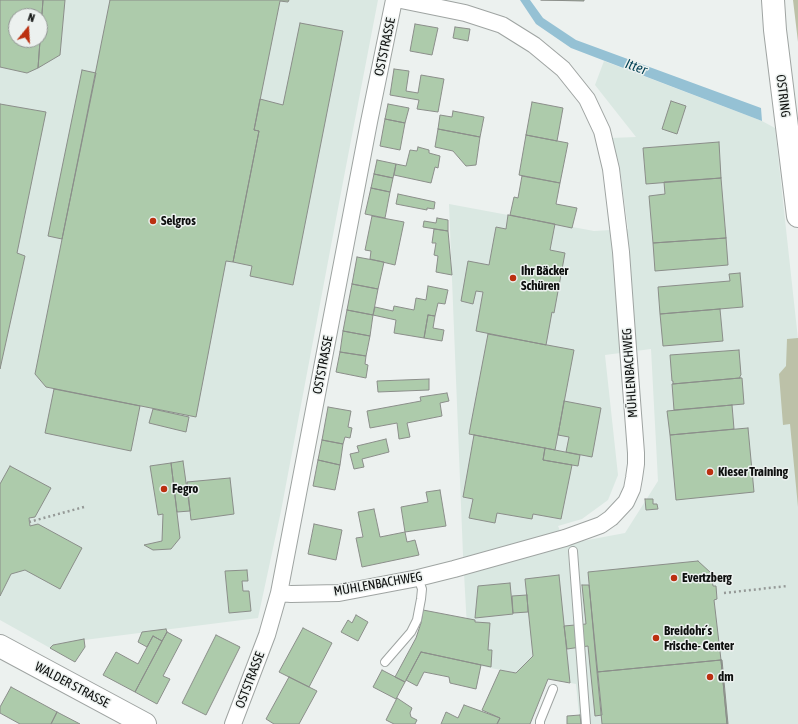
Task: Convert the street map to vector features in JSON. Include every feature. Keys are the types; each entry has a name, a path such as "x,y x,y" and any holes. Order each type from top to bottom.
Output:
{"main road":[{"name":"OSTRING","path":"773,0 776,38 798,216"},
{"name":"WALDER STRASSE","path":"0,646 145,724"}],"street":[{"name":"OSTSTRASSE","path":"233,724 267,634 279,593 367,130 394,0"},
{"name":"MÜHLENBACHWEG","path":"279,593 339,593 418,578 564,538 601,525 611,518 626,502 632,489 636,464 621,252 611,169 602,131 587,99 563,69 534,45 502,25 465,13 401,0"}],"lane":[{"path":"573,551 586,724"},
{"path":"385,662 411,632 417,620 422,599 422,589 418,578"},
{"path":"540,724 553,689"}],"path":[{"path":"29,522 84,507"},
{"path":"724,593 787,586"}],"shaded area":[{"path":"0,0 378,0 281,511 258,618 84,640 53,645 50,648 0,620"},
{"path":"604,61 762,121 775,128 798,339 798,724 580,724 576,684 469,664 463,555 449,204 594,231 628,229 619,163 611,138 636,137 595,85","holes":["651,349 658,481 625,533 566,544 558,526 582,519 608,500 618,475 605,355"]}],"green space":[{"path":"793,0 798,0 798,42"},
{"path":"798,338 798,507 790,424 783,425 779,374 786,366 787,339"}],"water":[{"name":"Itter","path":"520,0 530,0 543,18 576,40 761,108 762,121 571,48 536,24"}],"building":[{"path":"0,0 43,0 42,8 8,8 8,48 39,48 38,68 27,73 0,67"},
{"path":"43,0 65,0 60,55 38,68 39,48 48,48 48,8 42,8"},
{"name":"Selgros","path":"110,0 289,0 288,2 280,1 254,130 259,131 233,262 226,261 196,417 46,387 35,374"},
{"path":"541,0 584,0 584,1"},
{"path":"300,23 343,31 293,285 250,276 252,266 233,262 259,131 254,130 260,99 283,105"},
{"path":"415,24 438,28 432,55 410,51"},
{"path":"455,27 470,29 468,41 453,38"},
{"path":"394,69 409,71 406,91 418,93 421,75 444,79 438,112 417,109 419,100 390,95"},
{"path":"82,70 96,73 62,239 48,236"},
{"path":"671,101 686,106 677,134 662,129"},
{"path":"532,102 563,108 557,141 526,135"},
{"path":"0,104 46,112 17,253 25,256 0,369"},
{"path":"388,104 409,108 405,123 385,119"},
{"path":"453,111 484,117 480,137 438,129 440,115 452,117"},
{"path":"385,119 405,123 400,150 380,146"},
{"path":"438,129 480,137 476,165 466,166 453,151 435,147"},
{"path":"526,135 568,143 560,183 519,175"},
{"path":"719,142 721,178 646,184 643,148"},
{"path":"418,147 429,150 429,153 440,156 438,168 435,167 431,183 394,175 396,164 406,166 410,150 417,151"},
{"path":"377,160 396,164 393,178 374,174"},
{"path":"374,174 393,178 390,192 371,188"},
{"path":"522,176 560,183 556,204 577,208 572,228 510,215 514,197 518,198"},
{"path":"721,178 726,238 653,243 649,196 665,194 664,182"},
{"path":"371,188 390,192 385,218 365,214"},
{"path":"398,194 435,202 434,209 427,208 427,210 396,204"},
{"name":"Ihr Bäcker Schüren","path":"508,215 555,224 550,250 565,253 554,313 552,312 546,345 476,331 483,292 476,291 473,304 461,301 468,261 489,265 496,227 506,229"},
{"path":"372,216 404,222 395,265 370,259 371,251 365,250"},
{"path":"437,218 448,220 448,231 423,227 424,221 436,223"},
{"path":"434,229 448,231 452,275 436,272 438,256 434,255 436,243 432,243"},
{"path":"726,238 728,265 655,271 653,243"},
{"path":"357,257 384,262 378,289 352,284"},
{"path":"740,273 743,307 660,314 658,287 730,281 729,274"},
{"path":"352,284 378,289 373,315 347,310"},
{"path":"428,286 448,290 445,304 438,303 435,316 428,315 424,338 394,333 396,320 373,315 375,307 393,311 394,306 414,310 416,298 426,300"},
{"path":"720,309 723,341 663,346 660,314"},
{"path":"347,310 373,315 370,336 343,331"},
{"path":"428,315 435,316 433,328 444,330 442,341 424,338"},
{"path":"343,331 370,336 366,356 340,352"},
{"path":"488,334 574,350 555,450 469,434"},
{"path":"739,350 740,378 673,384 670,355"},
{"path":"340,352 366,356 365,364 368,365 366,378 336,372"},
{"path":"742,378 744,404 674,410 672,384"},
{"path":"429,379 429,390 378,392 377,381"},
{"path":"54,389 140,406 131,451 45,433"},
{"path":"447,393 449,401 440,403 442,416 407,423 410,437 399,439 397,423 370,428 367,411 421,401 420,397"},
{"path":"564,401 601,408 592,457 566,452 569,437 558,435"},
{"path":"732,405 734,429 670,435 667,411"},
{"path":"328,407 351,411 348,427 352,428 350,438 345,437 343,444 322,440"},
{"path":"153,409 189,417 186,432 149,423"},
{"path":"748,428 754,492 676,500 670,435"},
{"path":"474,435 545,448 543,460 572,465 561,519 533,514 532,519 497,513 495,523 469,518 473,499 463,497"},
{"path":"386,439 389,452 362,459 364,467 354,469 350,454 359,452 357,446"},
{"path":"322,440 343,444 340,465 318,460"},
{"path":"545,448 580,455 578,466 543,460"},
{"path":"318,460 340,465 335,490 313,486"},
{"name":"Fegro","path":"183,461 190,511 177,512 171,463"},
{"name":"Fegro","path":"171,463 180,538 171,549 153,550 144,545 162,541 163,514 158,515 150,466"},
{"path":"10,466 51,488 35,517 29,518 30,526 38,524 82,548 60,589 25,570 11,574 0,596 0,484"},
{"path":"230,478 234,514 191,520 187,482"},
{"path":"440,490 446,526 405,532 401,507 428,502 426,492"},
{"path":"645,499 653,499 653,504 657,504 658,509 646,510"},
{"path":"374,509 380,537 405,532 407,542 415,540 419,555 362,567 356,538 363,537 358,512"},
{"path":"314,524 342,530 336,560 308,554"},
{"name":"Breidohr´s Frische- Center","path":"698,561 711,573 713,586 716,586 717,599 714,600 721,660 597,672 588,572"},
{"path":"247,570 248,581 242,581 243,591 249,591 251,611 229,613 225,571"},
{"path":"559,575 570,683 548,679 530,724 497,724 500,718 482,710 500,670 516,673 533,656 525,579"},
{"path":"510,583 513,614 475,618 478,586"},
{"path":"582,585 589,585 602,715 595,716 588,646 567,649 564,626 586,624"},
{"path":"527,595 528,612 513,613 512,596"},
{"path":"423,610 475,620 475,622 490,623 488,650 492,650 491,667 421,652 405,682 395,677 416,638 421,623"},
{"path":"356,615 368,622 358,641 341,632 348,620 352,623"},
{"path":"303,628 332,643 309,687 279,672"},
{"path":"166,629 167,632 162,641 153,636 147,647 138,642 142,632"},
{"path":"167,632 182,640 163,676 170,679 157,704 135,692"},
{"path":"216,635 240,647 206,715 182,703"},
{"path":"153,636 162,641 135,692 103,675 116,652 138,664"},
{"path":"84,639 85,647 75,662 50,648 53,645"},
{"path":"421,652 481,665 476,689 450,683 449,677 424,672 417,686 406,680"},
{"path":"721,660 727,724 602,724 597,672"},
{"path":"722,660 728,724 727,724"},
{"path":"382,670 405,682 396,699 373,687"},
{"path":"289,677 317,691 299,724 274,724 266,719"},
{"path":"11,687 57,712 51,724 20,724 0,713 0,707"},
{"path":"397,698 412,708 410,713 411,717 417,720 415,724 394,724 386,720"},
{"path":"464,705 500,718 497,724 441,724 446,712 458,718"},
{"path":"57,712 80,724 51,724"},
{"path":"580,715 581,724 567,724 567,716"}],"place":[{"name":"Selgros","path":"153,221"},
{"name":"Ihr Bäcker Schüren","path":"513,278"},
{"name":"Kieser Training","path":"710,472"},
{"name":"Fegro","path":"164,489"},
{"name":"Evertzberg","path":"674,578"},
{"name":"Breidohr´s Frische- Center","path":"656,638"},
{"name":"dm","path":"710,677"}]}
